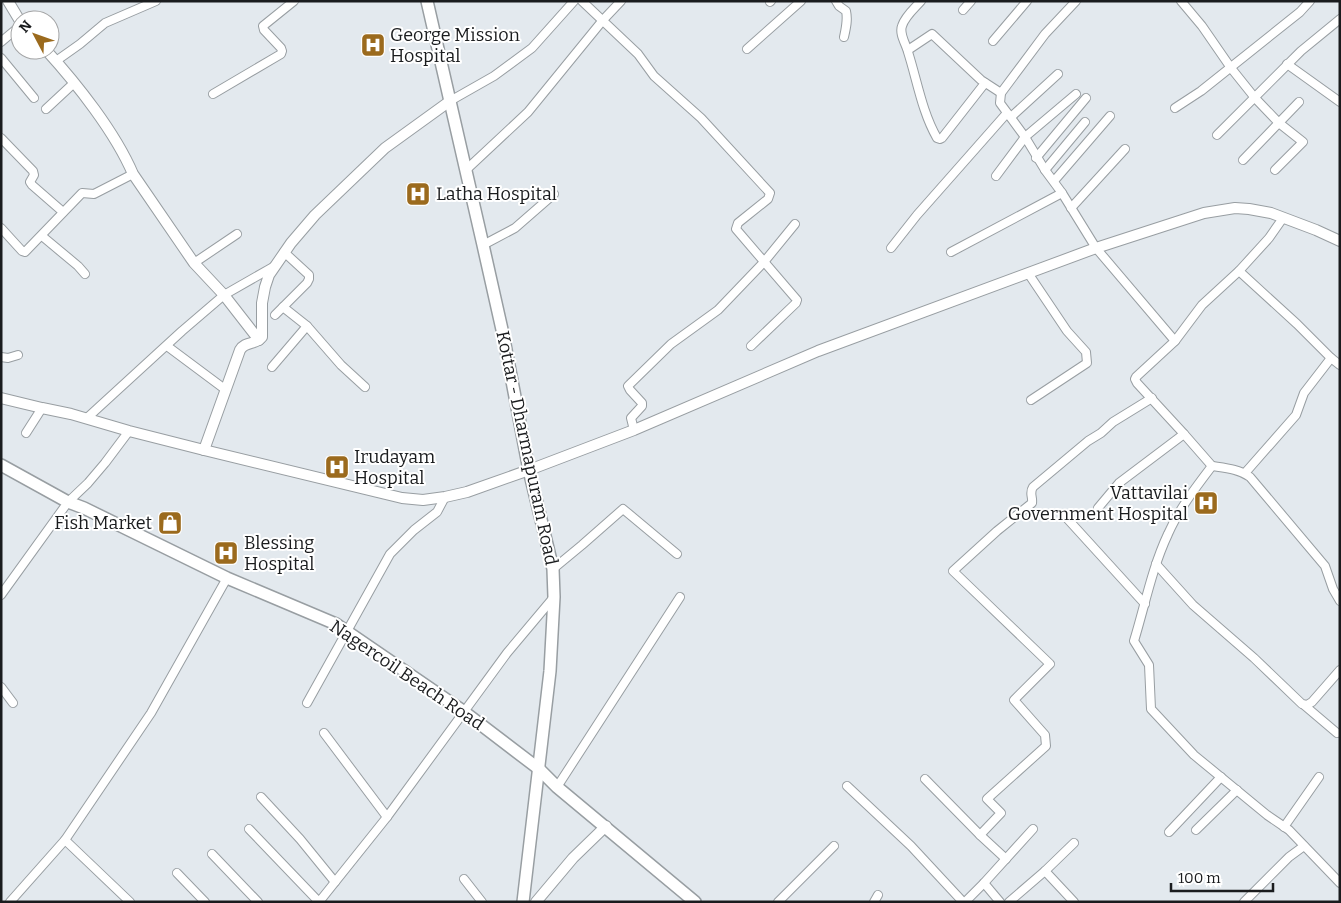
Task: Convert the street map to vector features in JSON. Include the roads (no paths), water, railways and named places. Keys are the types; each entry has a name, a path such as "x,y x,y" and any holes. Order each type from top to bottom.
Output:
{"main road":[{"name":"Kottar - Dharmapuram Road","path":"427,1 503,334 529,470 553,569 554,597 550,671 523,902"},
{"name":"Nagercoil Beach Road","path":"1,465 68,502 227,578 336,624 463,711 539,769 557,787 695,902"}],"street":[{"path":"156,1 105,23 56,61 103,122 133,174 194,263 260,340"},
{"path":"213,94 281,54 281,48 264,30 263,26 294,1"},
{"path":"260,340 262,337 264,287 269,275 284,252 315,215 385,148 450,101 494,76 532,48 574,1"},
{"path":"582,1 638,54 654,76 700,118 770,193 768,199 738,223 736,228 797,300 752,346"},
{"path":"466,169 528,112 603,20 621,1"},
{"path":"747,48 800,1"},
{"path":"921,1 906,17 901,26 901,32 908,50 923,105 938,138 942,138 985,83"},
{"path":"963,10 971,1"},
{"path":"1076,1 1045,34 1001,93 1000,103 1025,137 1036,158 1054,181 1096,248 1175,341"},
{"path":"1181,1 1202,26 1231,68 1255,98 1279,123 1303,142 1275,170"},
{"path":"1175,108 1201,92 1300,12 1310,1"},
{"path":"839,3 846,11 848,17 844,37"},
{"path":"993,40 1023,3"},
{"path":"1217,135 1301,51 1340,19"},
{"path":"908,50 932,34 985,83 1001,93"},
{"path":"1,58 34,98"},
{"path":"1288,64 1340,102"},
{"path":"891,248 917,215 1009,115 1058,74"},
{"path":"46,108 74,83"},
{"path":"996,176 1025,137 1076,94"},
{"path":"1036,158 1086,98"},
{"path":"1243,160 1299,102"},
{"path":"1054,181 1110,116"},
{"path":"1045,170 1085,122"},
{"path":"1,138 33,171 34,175 30,182 32,185 63,212"},
{"path":"1071,208 1125,148"},
{"path":"1,228 24,252 27,251 82,193 94,194 133,174"},
{"path":"951,252 1062,193"},
{"path":"483,245 515,228 554,194"},
{"path":"1,398 402,498 423,500 467,492 529,470 634,430 818,351 1096,248 1186,218 1219,210 1249,209 1272,214 1340,241"},
{"path":"1283,218 1269,238 1239,271 1202,305 1175,341 1135,379 1212,466 1238,470 1252,480 1324,566 1340,601"},
{"path":"634,430 631,418 642,406 642,403 628,386 671,344 718,310 764,262 796,224"},
{"path":"194,263 237,234"},
{"path":"42,236 85,274"},
{"path":"275,315 307,283 309,278 309,275 284,252"},
{"path":"87,418 182,331 224,296 275,266"},
{"path":"1239,271 1340,365"},
{"path":"1028,273 1067,331 1086,352 1087,363 1031,400"},
{"path":"284,306 307,326 341,365 365,387"},
{"path":"272,367 307,326"},
{"path":"204,450 242,346 260,340"},
{"path":"166,346 226,390"},
{"path":"1,357 8,358 18,355"},
{"path":"1244,473 1296,415 1304,393 1331,358"},
{"path":"980,835 1001,813 987,799 1046,746 1045,735 1014,700 1050,664 953,571 997,531 1032,503 1030,493 1033,487 1113,422 1152,398"},
{"path":"26,433 42,408"},
{"path":"1,595 68,502 88,483 129,431"},
{"path":"1098,508 1119,484 1184,434"},
{"path":"1212,466 1184,505 1168,533 1156,564 1134,641 1149,665 1151,709 1194,755 1284,827 1340,883"},
{"path":"307,703 390,554 414,530 437,512 445,497"},
{"path":"553,569 623,509 677,554"},
{"path":"1064,514 1145,604"},
{"path":"1156,564 1193,605 1337,733"},
{"path":"10,902 64,840 151,713 227,578"},
{"path":"248,829 319,902 387,818 507,653 554,597"},
{"path":"557,787 680,597"},
{"path":"1304,705 1312,702 1340,670"},
{"path":"1,687 13,703"},
{"path":"324,733 387,818"},
{"path":"1169,832 1221,777"},
{"path":"1284,827 1319,777"},
{"path":"925,779 1006,859"},
{"path":"847,786 911,846 964,902 1033,829"},
{"path":"1196,830 1237,790"},
{"path":"262,797 335,882"},
{"path":"536,902 573,858 606,826"},
{"path":"64,840 130,902"},
{"path":"1009,902 1074,843"},
{"path":"778,902 834,846"},
{"path":"1244,902 1289,857 1304,846"},
{"path":"212,854 258,902"},
{"path":"1045,871 1074,902"},
{"path":"177,873 205,902"},
{"path":"464,879 482,902"},
{"path":"984,883 1000,902"}],"place":[{"name":"George Mission Hospital","path":"373,45"},
{"name":"Latha Hospital","path":"418,194"},
{"name":"Irudayam Hospital","path":"337,467"},
{"name":"Vattavilai Government Hospital","path":"1206,503"},
{"name":"Fish Market","path":"170,523"},
{"name":"Blessing Hospital","path":"226,553"}]}
